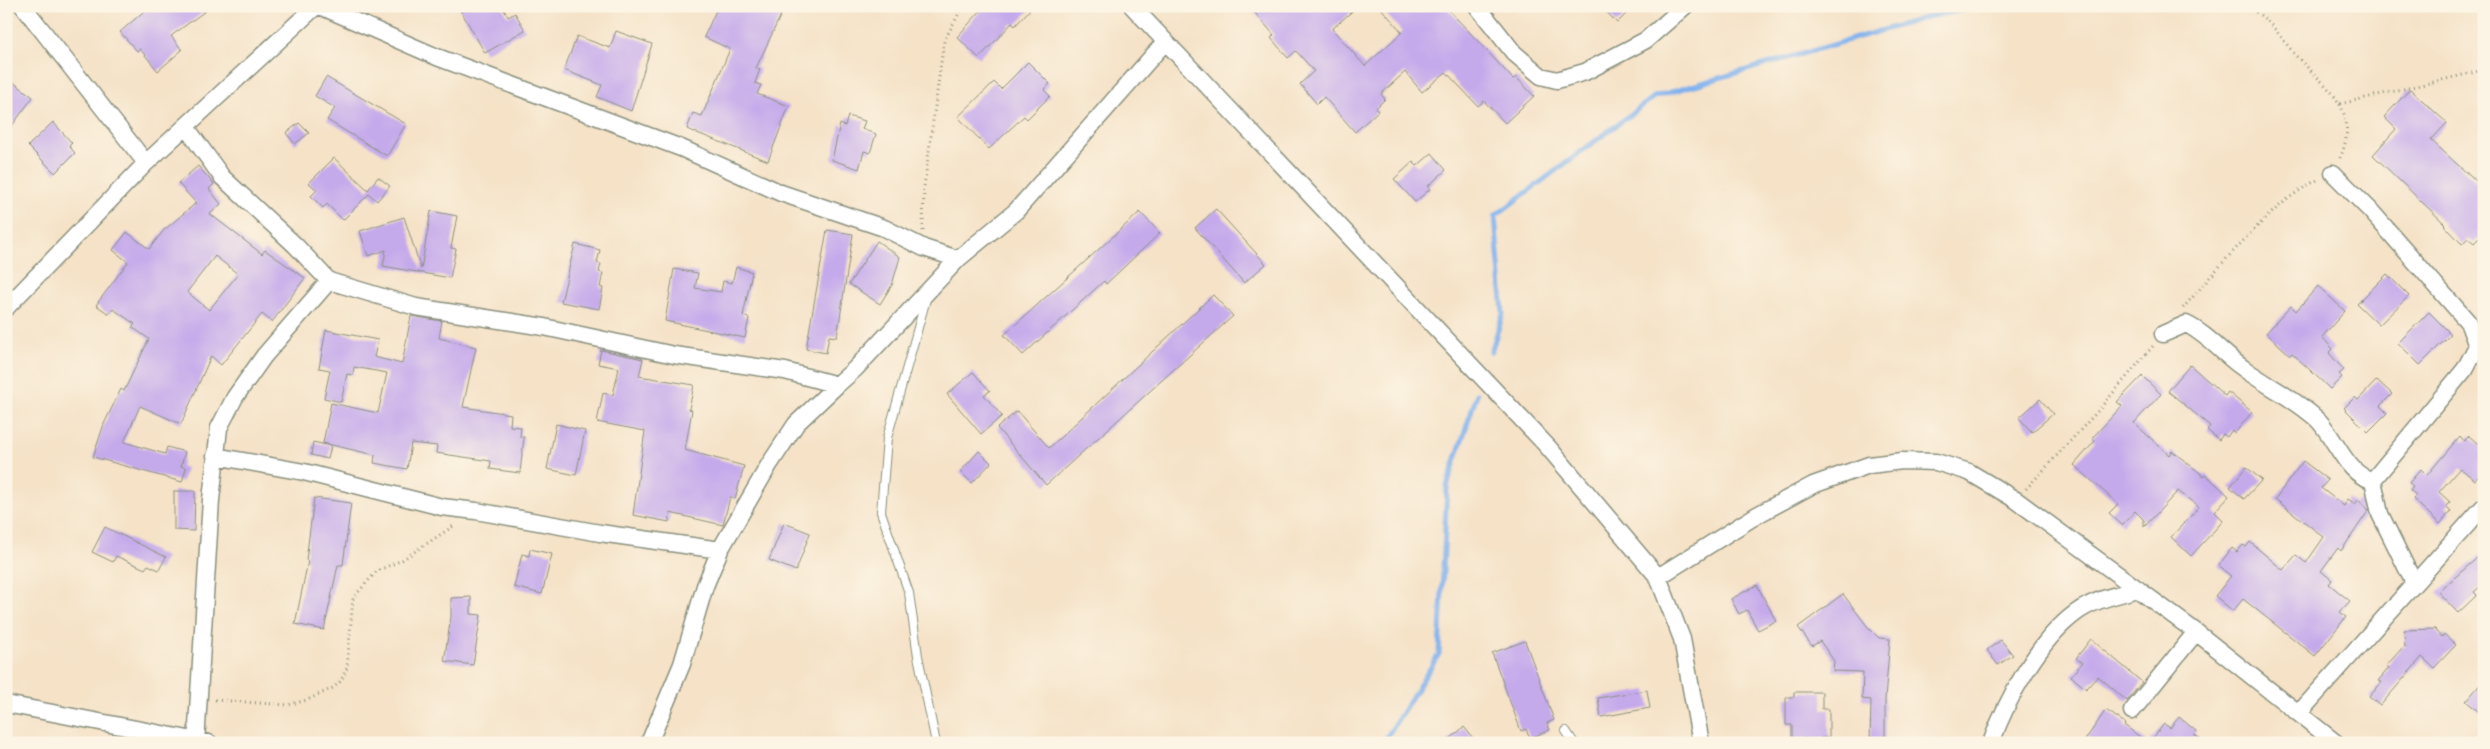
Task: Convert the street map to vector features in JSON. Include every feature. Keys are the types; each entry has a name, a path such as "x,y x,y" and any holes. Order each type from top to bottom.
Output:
{"street":[{"path":"23,6 146,163"},
{"path":"7,306 146,163 316,6"},
{"path":"320,6 437,57 681,148 781,193 884,228 924,248 958,259"},
{"path":"1132,6 1548,447 1658,577 1682,638 1701,743"},
{"path":"1477,6 1514,53 1541,76 1557,80 1584,72 1646,40 1685,6"},
{"path":"649,743 682,664 705,586 720,550 769,465 796,424 855,369 958,259 1016,211 1165,42"},
{"path":"186,127 222,177 295,245 328,281 416,307 544,327 674,355 785,371 837,385"},
{"path":"2333,173 2370,210 2468,322 2477,346 2465,368 2373,480"},
{"path":"6,704 200,742 199,699 215,456 219,428 235,397 264,356 328,281"},
{"path":"2163,334 2186,324 2199,330 2228,357 2318,420 2352,467 2363,478 2373,480"},
{"path":"215,456 323,476 442,507 476,510 600,533 720,550"},
{"path":"1658,577 1757,515 1813,485 1870,465 1902,461 1936,462 1969,472 2016,500 2196,632 2336,743"},
{"path":"2373,480 2380,514 2414,583"},
{"path":"2299,713 2484,506"},
{"path":"1991,743 2005,709 2036,656 2057,629 2078,612 2098,600 2138,589"},
{"path":"2132,711 2196,632"}],"lane":[{"path":"928,289 887,438 881,512 909,593 918,656 936,743"},
{"path":"1566,731 1574,743"}],"path":[{"path":"924,248 922,237 924,187 944,41 963,6"},
{"path":"2248,6 2266,21 2299,59 2331,89 2340,104 2348,129 2343,150 2333,173"},
{"path":"2340,104 2484,70"},
{"path":"199,699 288,705 333,688 341,681 347,668 353,598 377,571 402,560 476,510"}],"building":[{"path":"150,6 212,6 171,36 182,50 158,71 140,49 137,51 120,32"},
{"path":"458,6 502,6 508,17 515,13 525,30 485,53"},
{"path":"718,6 785,6 756,68 760,69 755,83 761,85 757,94 789,106 768,161 687,129 693,113 702,116 730,49 704,37"},
{"path":"985,6 1033,6 1015,26 1012,23 979,58 957,37"},
{"path":"1249,6 1358,6 1332,29 1365,66 1402,32 1379,6 1445,6 1513,79 1516,77 1534,96 1505,123 1484,101 1478,106 1446,72 1422,92 1405,72 1381,94 1385,99 1376,108 1378,111 1355,132 1324,97 1317,104 1300,84 1314,71 1296,51 1288,58 1271,38 1274,35"},
{"path":"1601,6 1634,6 1617,23"},
{"path":"616,31 652,44 631,111 597,97 602,85 564,70 577,36 610,48"},
{"path":"1028,62 1050,84 1044,90 1050,96 1027,119 1024,116 989,149 958,117 994,82 1001,89"},
{"path":"326,77 406,124 387,156 327,120 335,108 315,96"},
{"path":"13,82 33,97 6,134 6,92"},
{"path":"2410,89 2447,123 2431,140 2484,189 2484,233 2474,243 2468,238 2462,244 2445,224 2373,155 2396,129 2384,117"},
{"path":"848,116 865,121 862,129 876,134 870,153 864,151 859,169 832,160 840,124 845,126"},
{"path":"53,122 72,143 69,146 75,153 55,173 28,146"},
{"path":"299,123 309,133 295,144 286,133"},
{"path":"1432,153 1446,170 1428,186 1430,189 1415,202 1394,179 1413,162 1417,166"},
{"path":"334,158 368,190 378,177 390,186 377,201 369,194 343,220 327,204 323,208 311,196 317,190 309,183"},
{"path":"198,166 214,184 209,189 221,204 210,214 262,254 265,250 305,278 272,322 262,314 221,365 211,356 181,424 140,406 124,442 165,454 167,447 185,452 181,466 186,468 182,482 93,457 104,424 121,389 124,391 149,339 132,327 135,324 113,309 109,314 96,305 128,262 113,250 127,232 149,249 164,230 196,203 178,183","holes":["215,256 238,274 209,310 187,292"]},
{"path":"1216,209 1266,264 1244,283 1195,228"},
{"path":"431,211 457,216 451,248 456,249 450,278 383,266 386,250 368,256 360,231 404,217 421,269"},
{"path":"1140,212 1160,233 1106,284 1104,281 1023,355 1004,335"},
{"path":"827,230 853,234 837,337 829,336 826,353 806,349"},
{"path":"877,241 900,257 892,285 880,304 849,284"},
{"path":"575,244 600,250 597,263 601,264 599,272 603,273 600,287 603,288 599,309 561,302"},
{"path":"736,267 752,272 743,316 749,318 745,338 665,321 674,269 698,273 695,288 721,292 723,281 732,283"},
{"path":"2387,274 2409,296 2379,325 2357,304"},
{"path":"2318,286 2345,311 2322,337 2333,349 2329,353 2344,370 2339,374 2342,377 2330,389 2292,353 2290,355 2266,333 2291,306 2296,311"},
{"path":"1213,295 1233,316 1046,485 997,428 1017,411 1049,448"},
{"path":"2429,312 2451,334 2420,365 2398,343"},
{"path":"411,316 442,321 439,338 476,347 463,407 511,414 510,426 521,427 520,437 524,437 520,473 490,469 491,461 436,453 437,446 411,443 407,469 374,463 375,455 323,443 331,403 378,413 387,373 354,367 353,375 347,374 341,402 324,398 330,370 319,368 326,330 378,340 374,357 402,364"},
{"path":"601,350 643,359 639,376 694,385 689,409 692,410 685,450 744,466 735,499 730,497 723,525 670,513 669,522 633,515 645,431 597,422 603,393 613,395 619,368 598,364"},
{"path":"2190,365 2225,396 2228,392 2252,412 2235,433 2232,430 2227,437 2223,434 2219,440 2207,430 2210,426 2168,391"},
{"path":"973,372 990,391 984,395 1002,416 981,434 947,394"},
{"path":"2142,376 2161,394 2134,423 2169,455 2172,451 2204,476 2205,474 2229,496 2214,512 2223,521 2191,556 2171,537 2199,507 2178,491 2144,527 2144,520 2135,511 2122,525 2109,513 2118,504 2074,465 2095,441 2092,438 2122,406 2117,402"},
{"path":"2377,380 2392,394 2380,406 2387,413 2368,432 2344,408 2355,397 2358,400"},
{"path":"2040,399 2053,414 2032,432 2019,418"},
{"path":"556,424 585,431 576,475 547,469"},
{"path":"2460,436 2464,441 2469,436 2484,449 2484,470 2475,480 2460,468 2439,492 2450,502 2446,506 2451,511 2440,524 2413,499 2416,495 2410,490 2413,486 2409,483 2421,469 2427,475"},
{"path":"313,442 331,446 328,459 311,455"},
{"path":"979,451 991,463 972,483 960,472"},
{"path":"2303,461 2328,480 2321,488 2344,506 2348,499 2355,504 2358,500 2369,510 2341,551 2338,548 2321,571 2332,580 2329,584 2350,601 2340,612 2346,617 2315,656 2243,599 2233,611 2215,596 2231,576 2218,566 2232,548 2237,552 2243,545 2246,547 2250,542 2283,570 2296,555 2306,563 2324,537 2275,499"},
{"path":"2246,467 2262,480 2244,499 2230,487"},
{"path":"174,491 195,491 194,531 174,530"},
{"path":"314,498 351,503 343,565 338,565 324,630 295,624 308,561 306,560"},
{"path":"784,523 810,533 796,571 769,560"},
{"path":"105,527 166,557 159,570 148,565 145,569 116,556 113,562 92,552"},
{"path":"530,549 552,554 542,594 514,587 522,554 529,556"},
{"path":"2484,552 2484,583 2474,592 2477,595 2458,613 2438,592"},
{"path":"1757,585 1776,621 1758,630 1747,610 1739,614 1731,599"},
{"path":"1843,594 1867,626 1879,638 1890,639 1885,699 1885,743 1870,743 1871,700 1862,699 1863,672 1833,671 1834,661 1820,641 1812,646 1798,627"},
{"path":"471,597 471,614 481,615 473,665 444,661 451,617 451,598"},
{"path":"2435,629 2442,637 2444,634 2456,645 2434,668 2422,657 2380,706 2369,697 2382,682 2378,681 2389,668 2386,666 2405,647 2404,630"},
{"path":"2091,639 2142,682 2127,701 2098,676 2086,689 2071,676 2082,663 2076,658"},
{"path":"2001,640 2013,655 1998,665 1987,650"},
{"path":"1525,641 1554,720 1547,723 1550,730 1530,738 1526,729 1521,731 1492,653"},
{"path":"2484,680 2484,716 2466,701"},
{"path":"1647,690 1650,708 1601,717 1598,698"},
{"path":"1794,692 1822,692 1822,709 1829,709 1829,738 1821,738 1821,743 1807,743 1807,739 1792,739 1792,725 1786,725 1786,697 1794,697"},
{"path":"2106,710 2125,723 2124,725 2148,743 2083,743"},
{"path":"2179,717 2196,731 2194,734 2205,743 2149,743 2164,724 2170,728"},
{"path":"1464,727 1477,743 1445,743"}],"waterway":[{"path":"1491,352 1503,314 1495,216 1654,97 1928,17 1985,6"},
{"path":"1383,743 1439,654 1447,486 1477,394"}]}
